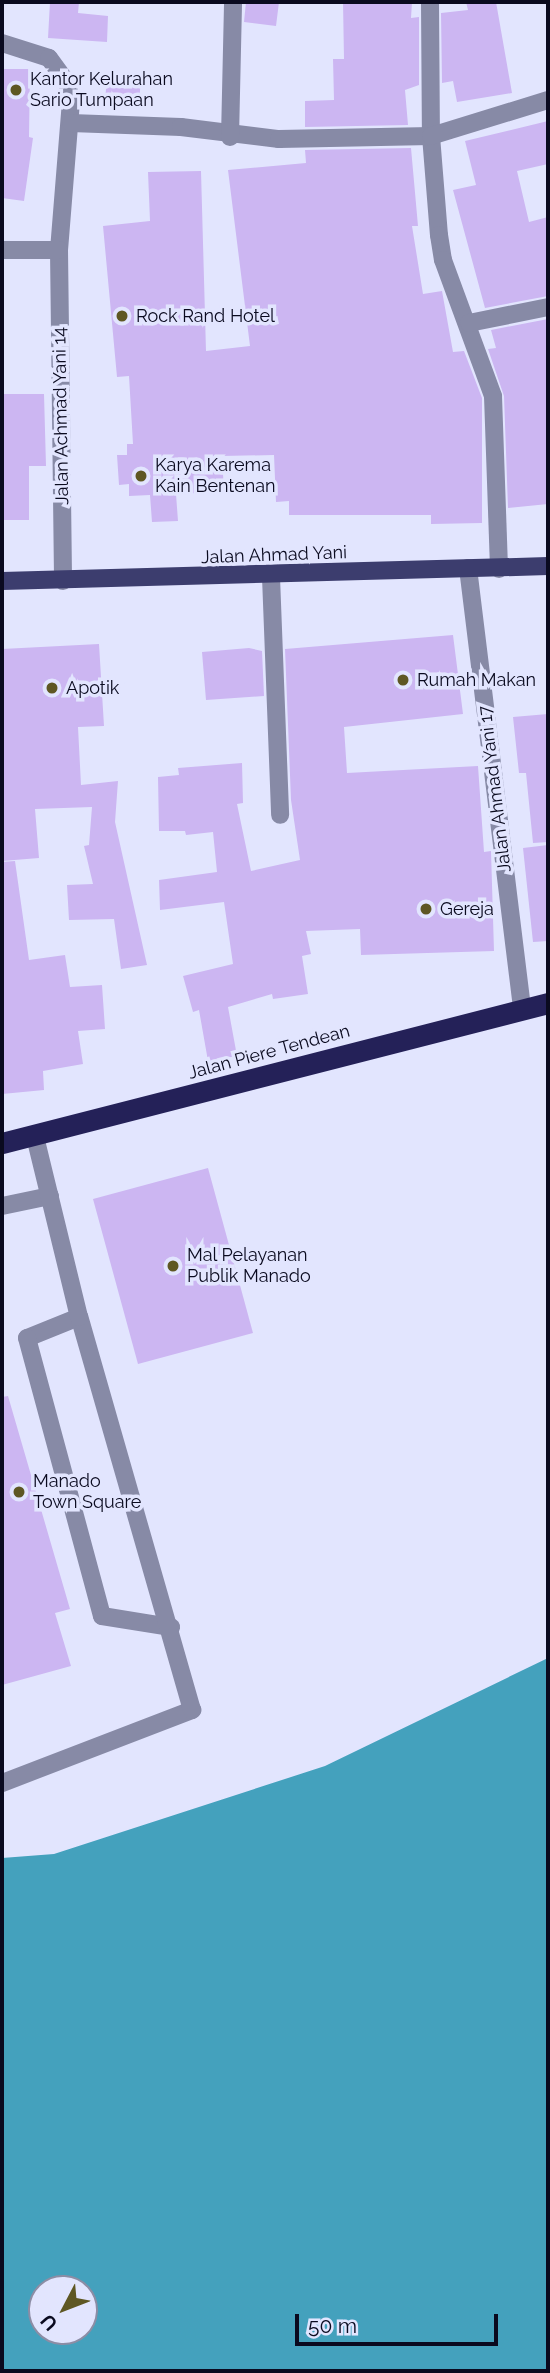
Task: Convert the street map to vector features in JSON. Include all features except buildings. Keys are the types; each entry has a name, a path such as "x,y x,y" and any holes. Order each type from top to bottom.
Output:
{"highway":[{"name":"Jalan Piere Tendean","path":"2,1143 548,1003"}],"main road":[{"name":"Jalan Ahmad Yani","path":"2,581 271,577 548,566"}],"street":[{"path":"230,137 233,2"},
{"path":"430,2 431,136 443,260 469,323 493,397 499,569"},
{"name":"Jalan Achmad Yani 14","path":"2,43 49,58 59,69 71,101 58,250 63,581"},
{"path":"71,123 167,126 230,137 431,136 548,100"},
{"path":"2,250 58,250"},
{"path":"469,323 548,307"},
{"name":"Jalan Ahmad Yani 17","path":"468,568 522,1010"},
{"path":"271,577 280,815"},
{"path":"2,1783 192,1710 171,1627 79,1317 35,1136"},
{"path":"2,1206 50,1196"},
{"path":"79,1317 27,1338 102,1616 171,1627"}],"water":[{"path":"548,1658 548,2371 2,2371 2,1858 54,1854 325,1766"}],"place":[{"name":"Kantor Kelurahan Sario Tumpaan","path":"16,90"},
{"name":"Rock Rand Hotel","path":"122,316"},
{"name":"Karya Karema Kain Bentenan","path":"141,476"},
{"name":"Rumah Makan","path":"403,680"},
{"name":"Apotik","path":"52,688"},
{"name":"Gereja","path":"426,909"},
{"name":"Mal Pelayanan Publik Manado","path":"173,1266"},
{"name":"Manado Town Square","path":"19,1492"}]}
